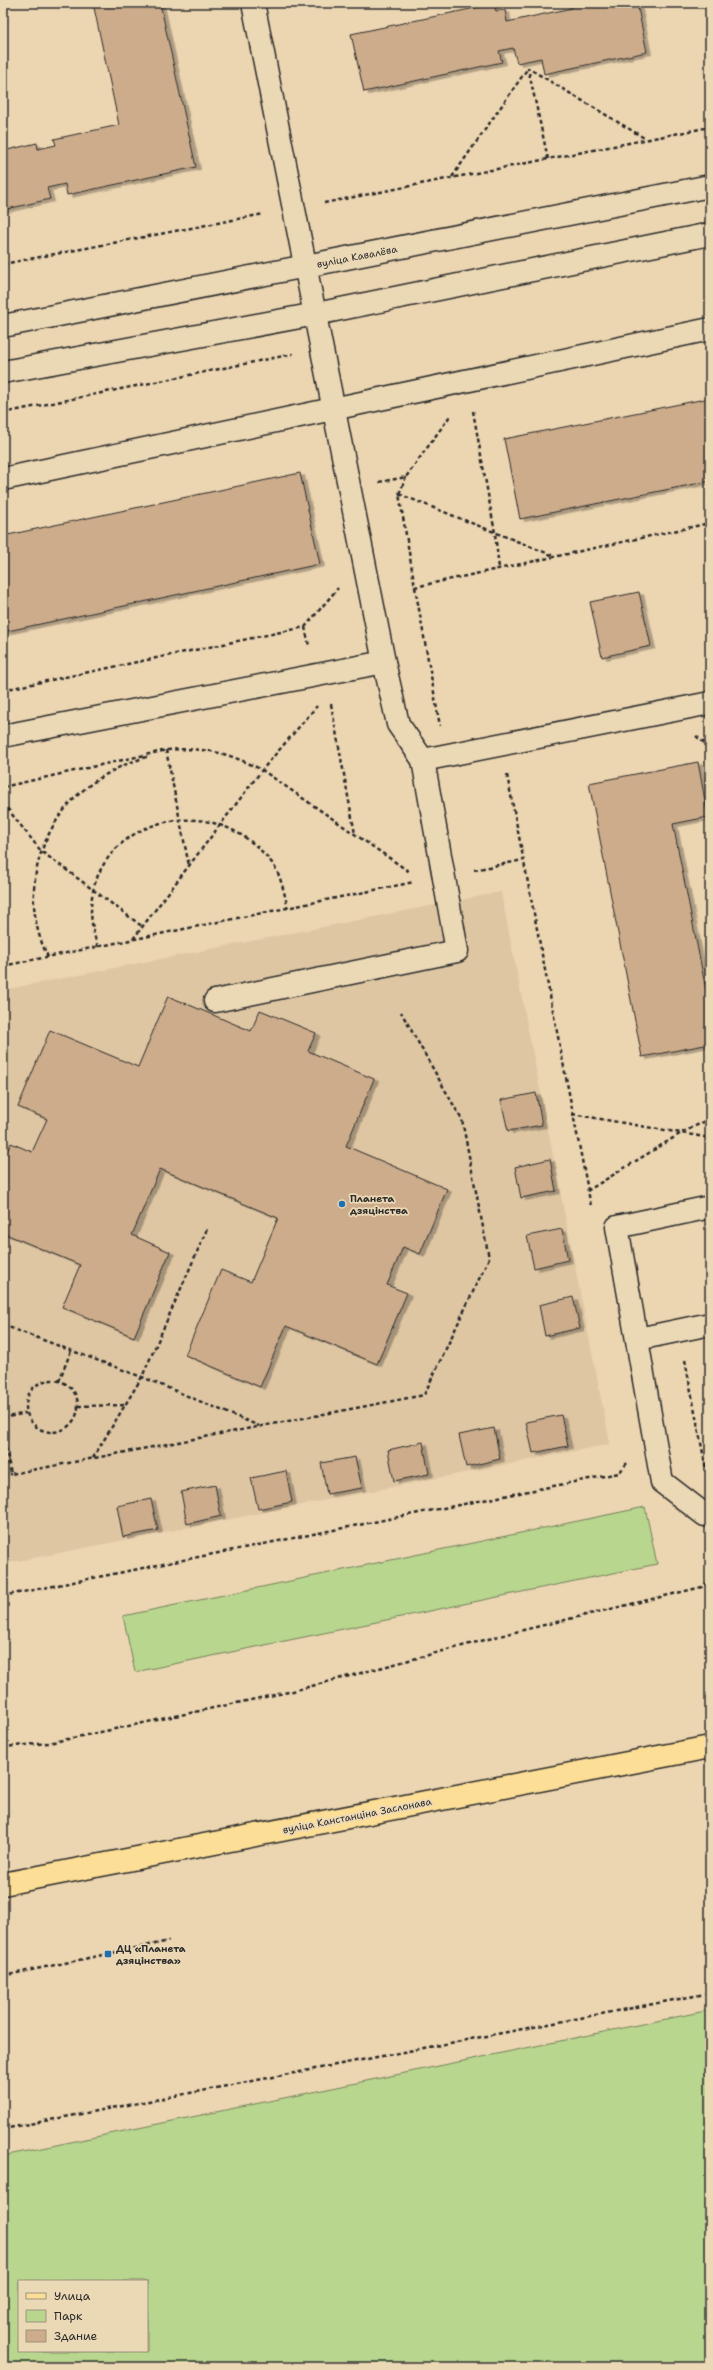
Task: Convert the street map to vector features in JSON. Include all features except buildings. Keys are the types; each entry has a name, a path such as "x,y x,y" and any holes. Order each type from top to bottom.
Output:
{"main road":[{"name":"вуліца Канстанціна Заслонава","path":"3,1884 710,1747"}],"street":[{"path":"215,1001 458,951 423,760 398,724 384,662 295,208 253,3"},
{"name":"вуліца Кавалёва","path":"3,326 710,186"},
{"path":"3,372 316,314 710,234"},
{"path":"3,479 710,329"},
{"path":"3,736 384,662"},
{"path":"423,760 710,703"},
{"path":"710,1207 617,1227 638,1339 662,1482 705,1515 710,1516"},
{"path":"638,1339 710,1324"}],"path":[{"path":"452,178 528,68"},
{"path":"528,68 646,140"},
{"path":"528,68 548,159"},
{"path":"3,264 710,127"},
{"path":"3,413 322,348"},
{"path":"472,405 495,533 499,568"},
{"path":"440,728 399,494 406,477 454,411"},
{"path":"378,483 406,477"},
{"path":"399,494 554,556"},
{"path":"415,587 710,523"},
{"path":"3,690 304,627 341,585 342,592"},
{"path":"304,627 310,648"},
{"path":"330,700 355,835"},
{"path":"133,939 262,770 318,705"},
{"path":"3,788 167,750 192,748 215,750 239,758 262,770 416,877"},
{"path":"167,750 189,866"},
{"path":"48,957 36,927 34,910 34,876 41,851 57,821 86,788 99,778 127,763 167,750"},
{"path":"506,770 592,1214"},
{"path":"3,803 41,851 94,892 143,927"},
{"path":"98,947 92,921 94,892 110,856 128,838 164,821 196,820 220,826 250,842 272,863 283,886 288,908"},
{"path":"472,871 523,860"},
{"path":"3,966 422,881"},
{"path":"3,1476 424,1395 488,1258 462,1120 400,1012"},
{"path":"572,1114 683,1132 710,1138"},
{"path":"587,1191 683,1132 710,1119"},
{"path":"591,1206 598,1205"},
{"path":"93,1458 142,1377 208,1227"},
{"path":"3,1325 142,1377 259,1426"},
{"path":"59,1381 71,1351"},
{"path":"685,1358 708,1481"},
{"path":"45,1381 59,1381 71,1388 78,1400 78,1406 78,1414 70,1426 58,1432 45,1432 33,1425 26,1413 26,1400 33,1388 45,1381"},
{"path":"78,1406 127,1404"},
{"path":"3,1418 26,1413"},
{"path":"3,1434 12,1474"},
{"path":"3,1596 620,1473 629,1461"},
{"path":"3,1746 49,1743 293,1691 511,1634 702,1587 710,1581"},
{"path":"3,1976 169,1941"},
{"path":"3,2129 710,1993"}],"shaded area":[{"path":"501,892 610,1444 3,1564 3,990"}],"green space":[{"path":"645,1507 657,1564 135,1672 123,1616"},
{"path":"710,2010 710,2367 3,2367 3,2156"}],"place":[{"name":"Планета дзяцінства","path":"342,1204"},
{"name":"ДЦ «Планета дзяцінства»","path":"108,1954"}]}
